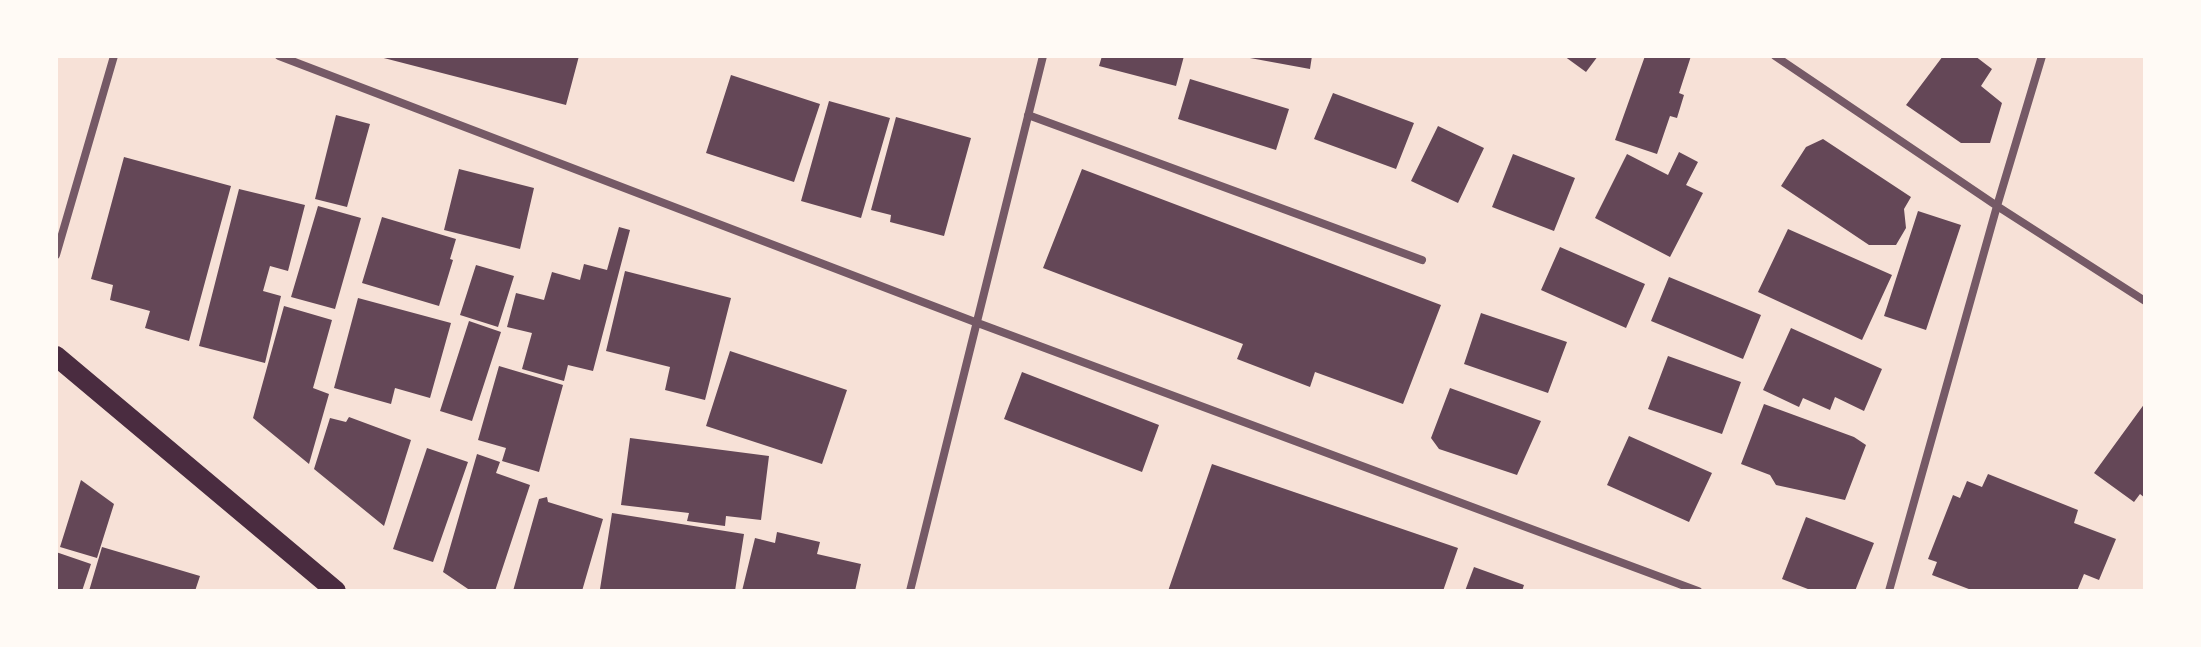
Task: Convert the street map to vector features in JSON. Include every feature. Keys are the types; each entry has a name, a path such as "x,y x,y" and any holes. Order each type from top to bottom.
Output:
{"main road":[{"path":"56,356 336,591"}],"street":[{"path":"56,255 114,56"},
{"path":"279,56 975,322 1698,591"},
{"path":"910,591 1043,56"},
{"path":"1775,56 1997,206 2145,301"},
{"path":"1889,591 2042,56"},
{"path":"1028,115 1422,260"}],"building":[{"path":"376,56 579,56 566,105"},
{"path":"1102,56 1184,56 1176,86 1099,66"},
{"path":"1239,56 1312,56 1310,69"},
{"path":"1564,56 1598,56 1586,72"},
{"path":"1645,56 1691,56 1679,93 1684,95 1677,118 1670,116 1657,154 1615,140"},
{"path":"1943,56 1975,56 1992,69 1981,86 2002,103 1990,143 1961,143 1906,105"},
{"path":"731,75 820,104 794,182 706,153"},
{"path":"1190,79 1289,109 1276,150 1178,119"},
{"path":"1333,93 1414,123 1396,169 1314,139"},
{"path":"829,101 890,118 861,218 801,201"},
{"path":"336,115 370,124 347,207 315,199"},
{"path":"896,117 971,138 944,236 890,222 891,215 871,210"},
{"path":"1438,126 1484,148 1458,203 1411,181"},
{"path":"1823,139 1911,197 1904,209 1906,228 1896,245 1869,245 1781,186 1806,147"},
{"path":"1679,152 1698,162 1686,185 1703,193 1670,257 1595,218 1627,154 1668,175"},
{"path":"1513,154 1575,178 1554,231 1492,207"},
{"path":"124,157 231,186 189,341 145,328 150,311 110,300 113,285 91,279"},
{"path":"459,169 534,188 520,249 444,230"},
{"path":"1082,169 1441,305 1403,404 1315,372 1310,387 1237,359 1243,344 1043,268"},
{"path":"239,189 305,205 288,271 270,266 263,291 281,296 265,363 199,346"},
{"path":"318,206 361,218 335,309 291,297"},
{"path":"1918,211 1961,225 1926,330 1884,316"},
{"path":"382,217 456,239 439,306 362,283"},
{"path":"619,227 630,230 593,371 568,365 564,381 522,369 532,333 507,327 516,293 544,300 552,272 580,280 584,264 607,270"},
{"path":"1788,229 1892,275 1862,340 1758,292"},
{"path":"1560,247 1645,284 1626,328 1541,290"},
{"path":"476,265 514,276 498,327 460,315"},
{"path":"625,271 731,298 705,400 665,390 670,367 606,351"},
{"path":"1669,277 1761,315 1743,359 1651,321"},
{"path":"358,298 451,323 430,398 395,388 391,404 334,388"},
{"path":"284,306 332,320 313,388 329,394 309,464 253,418"},
{"path":"1481,313 1567,342 1548,393 1464,364"},
{"path":"469,321 501,332 472,421 440,411"},
{"path":"1791,328 1882,369 1864,411 1835,397 1830,410 1803,398 1799,407 1763,390"},
{"path":"730,351 847,390 822,464 706,426"},
{"path":"1668,356 1741,382 1722,434 1648,409"},
{"path":"499,366 563,385 539,472 502,461 506,448 478,440"},
{"path":"1022,372 1159,425 1142,472 1004,419"},
{"path":"1450,388 1541,421 1517,475 1439,449 1431,438"},
{"path":"2145,403 2145,498 2140,494 2134,502 2094,473"},
{"path":"1764,404 1854,437 1866,445 1845,500 1776,485 1770,475 1741,464"},
{"path":"349,417 411,440 384,526 314,469 330,418 346,422"},
{"path":"1629,436 1712,473 1689,522 1607,485"},
{"path":"630,438 769,456 761,520 726,516 725,526 687,521 689,513 621,505"},
{"path":"427,448 468,462 433,562 393,549"},
{"path":"477,454 500,462 496,473 530,485 495,591 471,591 443,572"},
{"path":"1212,464 1458,548 1443,591 1168,591"},
{"path":"1988,474 2078,510 2074,523 2116,539 2099,580 2084,574 2077,591 1974,591 1932,575 1937,562 1928,559 1953,495 1960,498 1967,481 1982,487"},
{"path":"81,480 114,504 97,558 60,547"},
{"path":"547,497 548,502 603,519 582,591 513,591 539,499"},
{"path":"612,513 744,534 735,591 600,589"},
{"path":"1806,517 1874,543 1855,591 1813,591 1782,579"},
{"path":"777,532 820,542 817,554 861,564 855,591 742,591 755,538 775,543"},
{"path":"102,547 200,576 195,591 89,591"},
{"path":"56,552 91,564 82,591 56,591"},
{"path":"1474,567 1524,585 1522,591 1465,591"}]}
